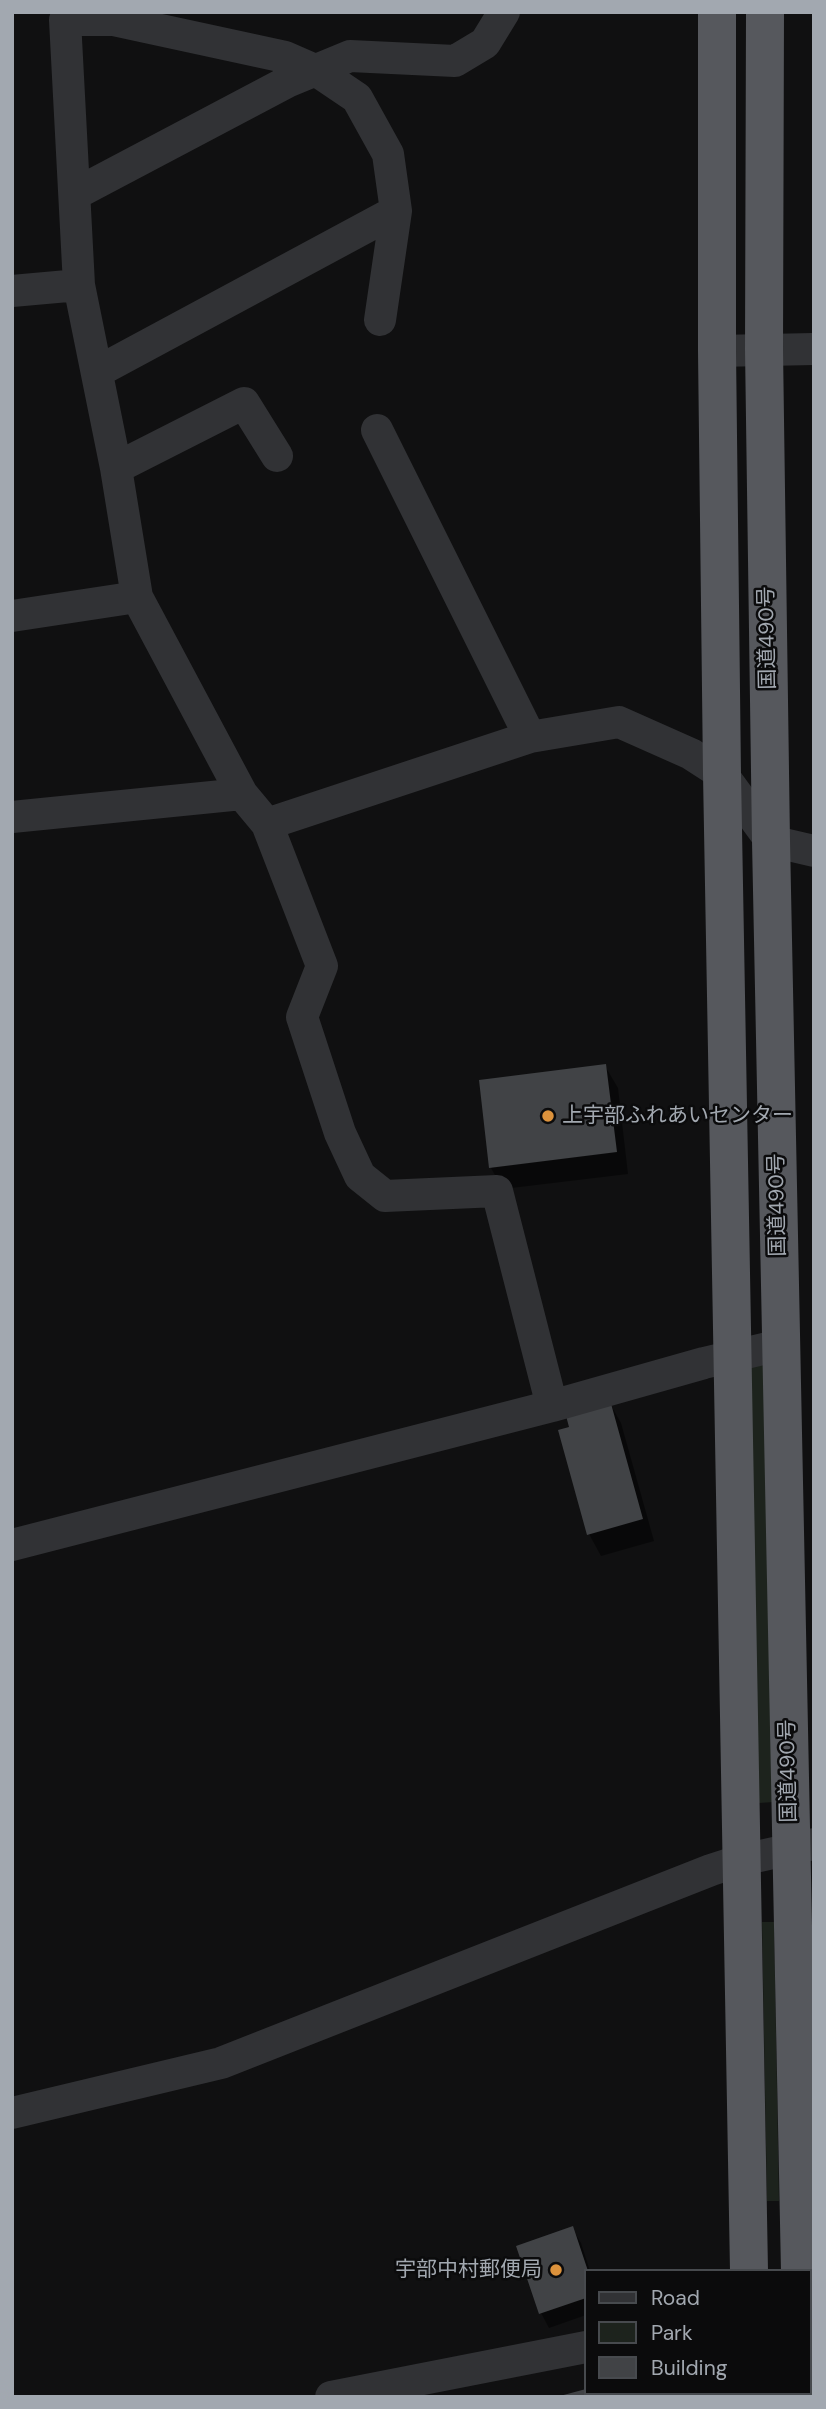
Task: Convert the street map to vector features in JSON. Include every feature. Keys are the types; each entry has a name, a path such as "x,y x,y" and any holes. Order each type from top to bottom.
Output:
{"highway":[{"path":"717,12 717,351 722,774 749,2269"},
{"name":"国道490号","path":"765,12 764,349 780,1345 802,1847 800,2269"}],"street":[{"path":"75,194 287,82 350,56 455,61 485,43 504,12"},
{"path":"380,320 396,211 388,154 357,98 317,71 285,57 113,16 65,20 79,285 116,468 137,597 242,794 267,824 322,966 302,1017 340,1133 360,1176 385,1196 497,1191 552,1406"},
{"path":"97,372 396,211"},
{"path":"12,291 79,285"},
{"path":"717,351 814,349"},
{"path":"116,468 244,402 277,456"},
{"path":"377,430 530,737"},
{"path":"12,616 137,597"},
{"path":"267,824 530,737 619,722 691,754 722,774 771,841 814,851"},
{"path":"12,817 242,794"},
{"path":"12,1545 780,1345"},
{"path":"12,2113 221,2063 686,1880 742,1860 802,1847"},
{"path":"331,2397 584,2347"}],"green space":[{"path":"749,1365 764,1365 774,1802 759,1803"},
{"path":"762,1922 774,1922 779,2201 767,2201"}],"building":[{"name":"上宇部ふれあいセンター","path":"606,1064 617,1152 489,1168 479,1080"},
{"path":"610,1400 643,1519 587,1535 558,1430 569,1427 565,1412"},
{"path":"573,2226 587,2269 584,2269 584,2299 539,2314 516,2246"},
{"path":"584,2390 584,2395 611,2397 556,2397"},
{"path":"630,2395 674,2397 631,2397"},
{"path":"712,2395 713,2397 684,2397"}],"place":[{"name":"上宇部ふれあいセンター","path":"548,1116"},
{"name":"宇部中村郵便局","path":"556,2270"}]}
